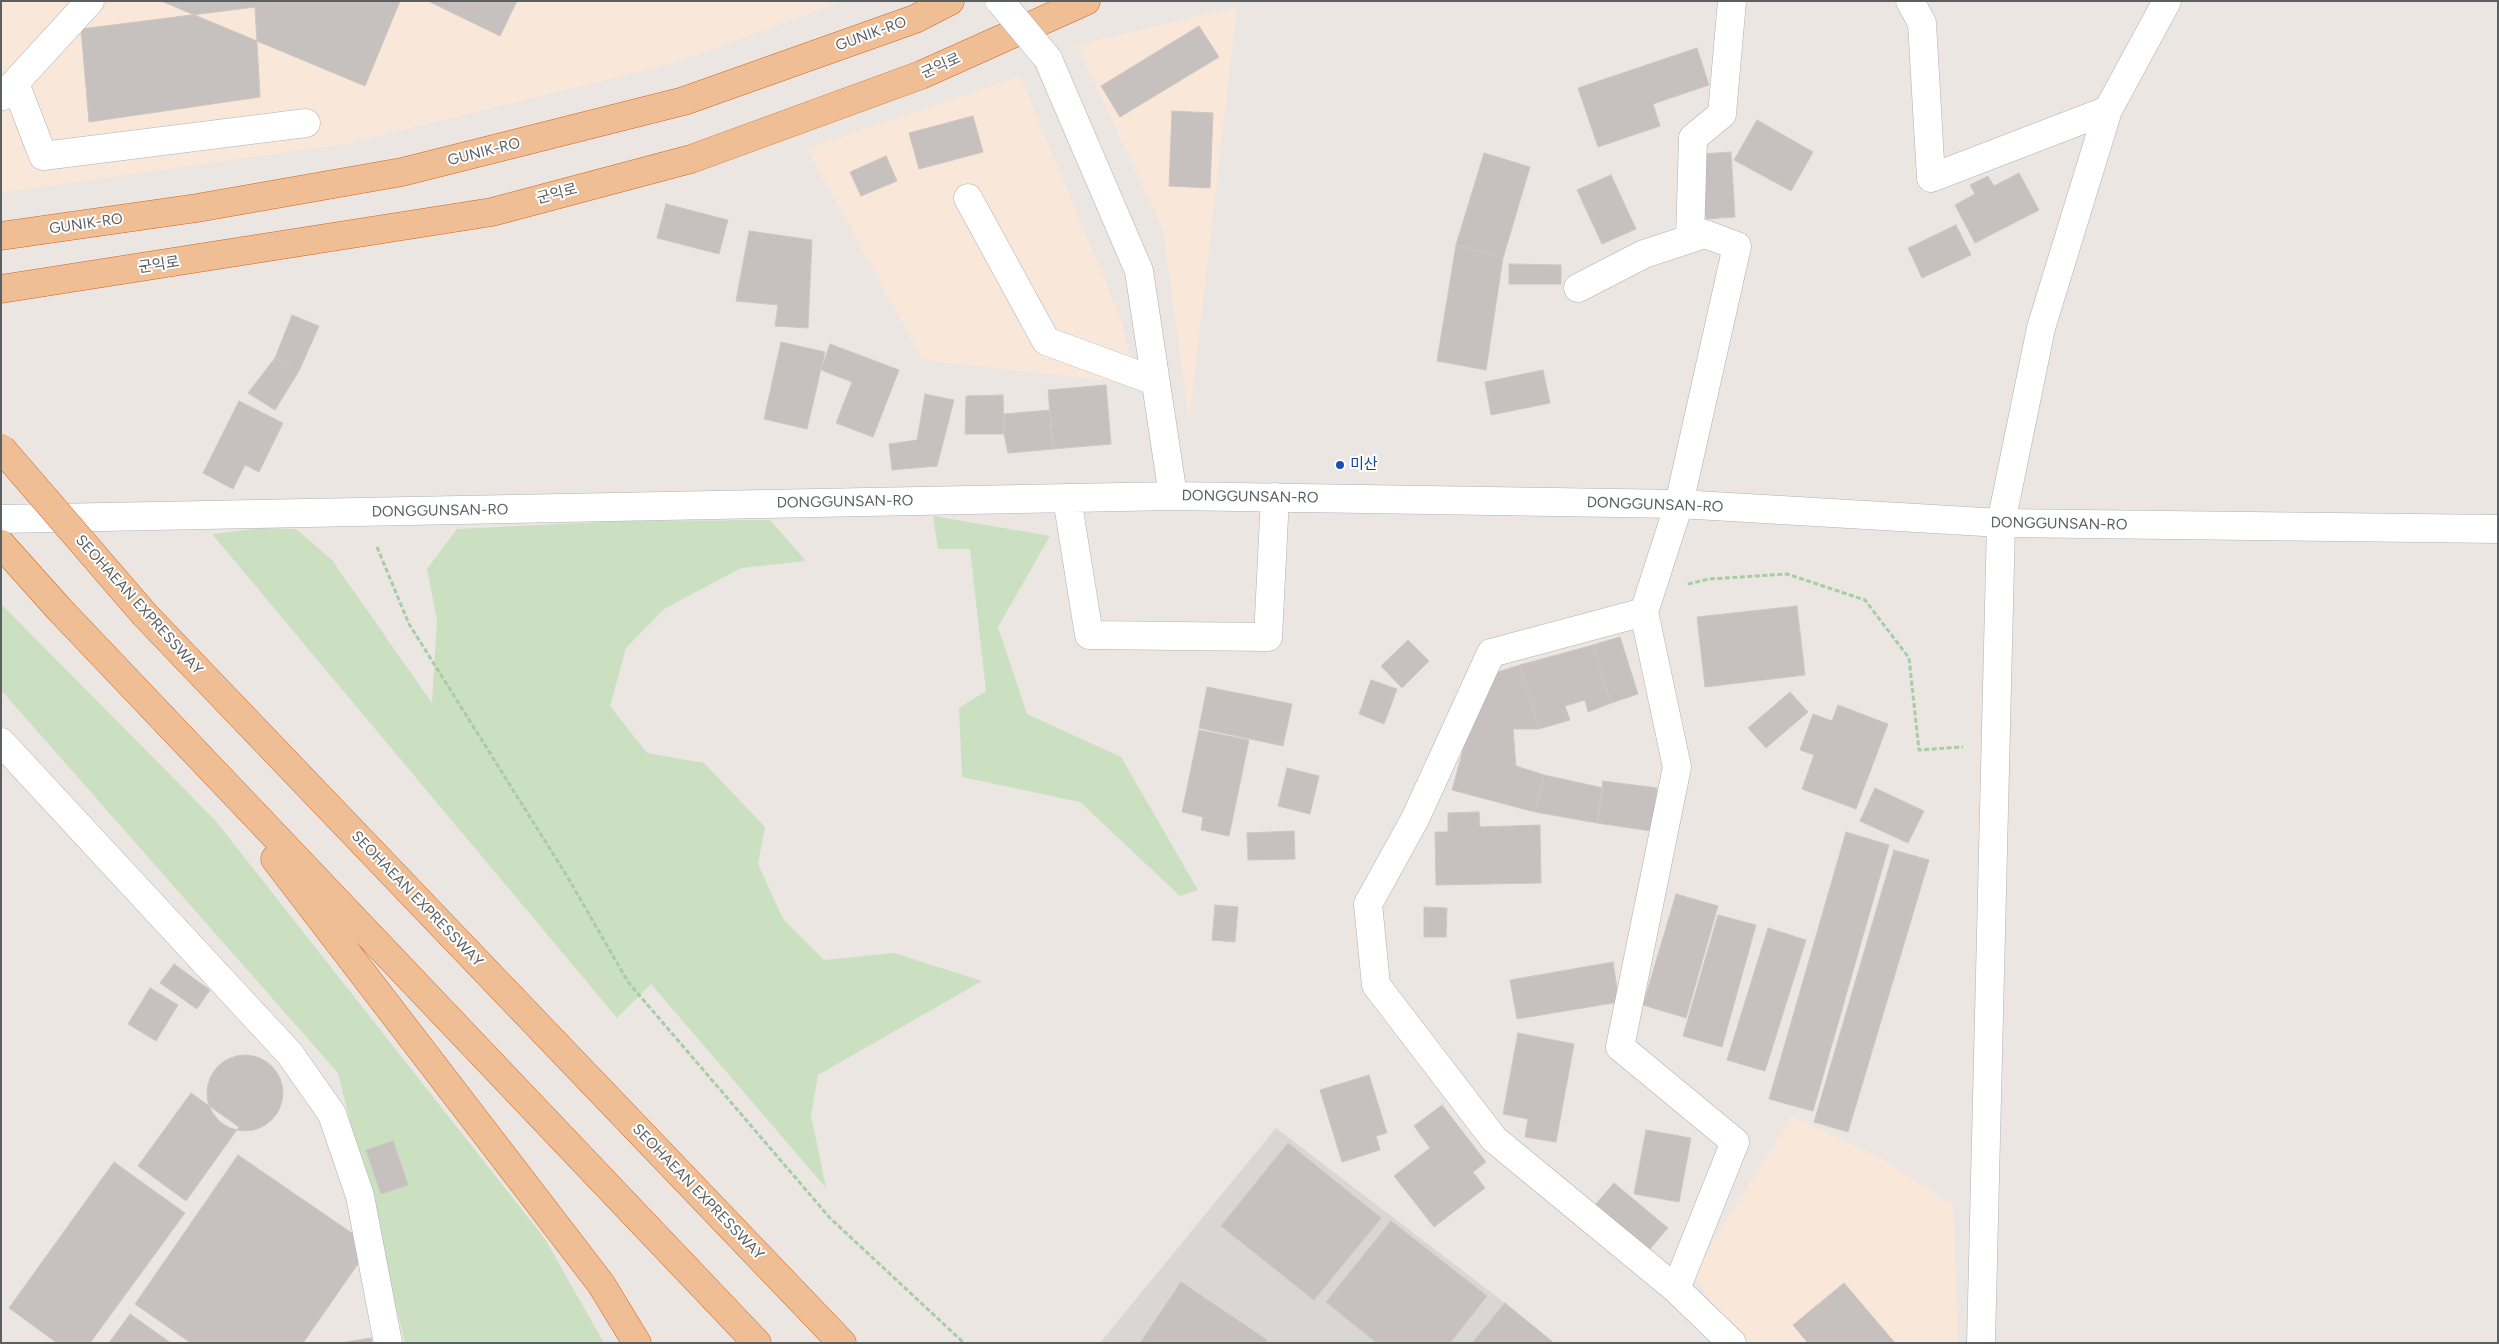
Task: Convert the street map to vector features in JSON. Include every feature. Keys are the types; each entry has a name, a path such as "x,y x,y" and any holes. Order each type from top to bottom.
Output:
{"highway":[{"name":"GUNIK-RO","path":"1,236 197,208 402,172 684,101 915,19 950,1"},
{"name":"군익로","path":"1,289 492,212 691,159 921,75 1086,1"},
{"name":"SEOHAEAN EXPRESSWAY","path":"1,448 144,615 842,1343"},
{"path":"1,544 60,610 757,1343"},
{"path":"188,745 601,1284 637,1343"}],"street":[{"path":"90,1 8,90 43,156 306,123"},
{"path":"1000,1 1048,59 1139,271 1173,496"},
{"path":"1690,238 1693,138 1722,114 1732,1"},
{"path":"1981,1343 2001,523 2042,328 2108,110 2167,1"},
{"path":"1916,12 1931,178 2108,110"},
{"path":"968,198 1046,341 1156,381"},
{"path":"1578,288 1644,254 1705,234 1737,246 1680,504 1648,603 1677,767 1620,1048 1734,1142 1676,1289"},
{"name":"DONGGUNSAN-RO","path":"1,519 1173,496 1680,504 2001,523 2498,529"},
{"path":"1067,498 1089,635 1268,637 1275,497"},
{"path":"1648,603 1491,653 1415,819 1368,904 1376,985 1494,1139 1676,1289 1732,1343"},
{"path":"1,742 290,1054 332,1114 360,1196 388,1343"}],"path":[{"path":"362,512 409,624 567,876 628,982 830,1218 964,1343"},
{"path":"1648,603 1709,579 1787,574 1865,600 1909,658 1918,750 1996,744"}],"shaded area":[{"path":"1,1 843,1 671,64 345,144 1,193"},
{"path":"1237,7 1189,420 1163,230 1077,45"},
{"path":"1020,76 1121,319 1135,384 923,360 807,149"},
{"path":"1792,1116 1881,1158 1953,1205 1958,1343 1742,1343 1692,1275"},
{"path":"1276,1128 1505,1303 1553,1343 1100,1343"}],"green space":[{"path":"933,516 1050,536 998,627 1027,714 1121,757 1198,890 1180,896 1080,802 962,777 959,708 986,691 970,549 938,549"},
{"path":"770,520 806,561 741,568 664,609 626,648 610,706 647,753 704,763 765,827 758,864 783,919 824,960 894,953 982,981 818,1075 811,1115 826,1188 651,984 617,1018 212,534 264,528 296,529 332,560 432,703 437,620 427,569 457,529 621,521"},
{"path":"1,604 215,820 545,1239 604,1343 405,1343 338,1073 1,690"}],"building":[{"path":"161,1 400,1 365,86"},
{"path":"428,1 517,1 500,36"},
{"path":"255,7 260,97 89,122 81,29"},
{"path":"1199,26 1219,57 1120,117 1101,86"},
{"path":"1697,48 1709,85 1653,104 1660,126 1598,147 1578,88"},
{"path":"1172,111 1213,113 1210,188 1169,186"},
{"path":"973,116 983,152 919,169 909,133"},
{"path":"1757,120 1813,152 1791,191 1734,160"},
{"path":"1731,152 1735,217 1706,219 1702,154"},
{"path":"1484,153 1530,167 1503,258 1456,245"},
{"path":"886,156 897,181 861,196 850,172"},
{"path":"2019,173 2039,210 1975,243 1955,205 1975,194 1970,185 1988,176 1994,186"},
{"path":"1611,175 1636,229 1602,244 1577,190"},
{"path":"666,204 728,220 719,254 657,238"},
{"path":"1956,225 1971,255 1922,278 1908,248"},
{"path":"749,231 812,240 808,328 775,326 778,305 736,301"},
{"path":"1456,245 1503,258 1486,370 1437,361"},
{"path":"1509,264 1561,265 1561,284 1509,284"},
{"path":"292,315 319,326 299,371 275,358"},
{"path":"781,342 825,352 807,429 764,419"},
{"path":"830,344 899,370 873,437 836,423 852,382 821,370"},
{"path":"275,358 299,371 275,410 248,393"},
{"path":"1543,370 1550,403 1491,415 1485,382"},
{"path":"1106,385 1111,444 1053,449 1048,390"},
{"path":"925,394 954,400 937,466 892,470 889,444 917,440"},
{"path":"1003,395 1004,434 965,434 966,396"},
{"path":"239,401 283,423 259,472 245,465 233,489 203,473"},
{"path":"1050,410 1053,449 1008,453 1004,434 1004,414"},
{"path":"1797,606 1805,675 1705,687 1697,617"},
{"path":"1620,637 1638,694 1611,703 1593,645"},
{"path":"1408,640 1429,661 1402,688 1381,666"},
{"path":"1593,645 1611,703 1588,712 1585,700 1565,706 1570,720 1539,729 1520,665"},
{"path":"1520,665 1539,729 1513,729 1516,766 1544,775 1535,812 1452,790 1474,710 1495,673"},
{"path":"1371,680 1397,689 1384,724 1359,714"},
{"path":"1207,687 1292,704 1283,746 1199,728"},
{"path":"1790,692 1808,712 1766,748 1748,728"},
{"path":"1838,705 1888,724 1856,809 1802,789 1814,755 1800,750 1813,714 1832,721"},
{"path":"1199,730 1249,740 1229,836 1201,830 1203,817 1182,812"},
{"path":"1287,768 1319,776 1310,814 1278,806"},
{"path":"1544,775 1603,788 1597,823 1535,812"},
{"path":"1603,781 1657,788 1651,831 1597,823"},
{"path":"1875,788 1924,811 1908,843 1860,821"},
{"path":"1479,812 1480,827 1540,825 1541,883 1436,885 1435,832 1448,832 1448,813"},
{"path":"1294,831 1295,859 1248,860 1247,833"},
{"path":"1846,832 1889,845 1813,1111 1769,1099"},
{"path":"1894,850 1929,860 1848,1132 1814,1122"},
{"path":"1676,894 1718,906 1686,1018 1643,1005"},
{"path":"1215,905 1238,907 1235,942 1212,940"},
{"path":"1424,907 1447,908 1446,937 1424,937"},
{"path":"1718,915 1756,925 1722,1047 1683,1036"},
{"path":"1768,928 1806,940 1765,1071 1727,1060"},
{"path":"1613,962 1619,1002 1517,1019 1510,980"},
{"path":"174,964 210,990 197,1009 160,983"},
{"path":"150,988 178,1005 156,1041 128,1024"},
{"path":"1518,1033 1574,1044 1556,1142 1525,1137 1528,1119 1503,1114"},
{"path":"245,1055 259,1058 272,1066 280,1079 283,1093 280,1107 272,1120 259,1128 245,1131 231,1128 218,1120 210,1107 207,1093 210,1079 218,1066 231,1058"},
{"path":"1369,1075 1387,1133 1376,1136 1380,1150 1342,1162 1320,1090"},
{"path":"191,1093 239,1127 186,1201 138,1166"},
{"path":"1442,1105 1486,1162 1473,1172 1485,1188 1434,1227 1394,1176 1430,1148 1414,1126"},
{"path":"1646,1130 1691,1138 1679,1202 1634,1194"},
{"path":"393,1141 408,1185 381,1194 366,1150"},
{"path":"1288,1143 1381,1218 1314,1300 1221,1226"},
{"path":"238,1155 362,1240 360,1261 303,1343 191,1343 135,1304"},
{"path":"114,1162 185,1213 90,1343 57,1343 9,1308"},
{"path":"1614,1183 1668,1228 1649,1250 1595,1205"},
{"path":"1391,1221 1487,1296 1450,1343 1377,1343 1326,1302"},
{"path":"1181,1282 1267,1340 1265,1343 1140,1343"},
{"path":"1844,1283 1895,1343 1808,1343 1793,1325"},
{"path":"1505,1303 1554,1343 1472,1343"},
{"path":"130,1314 171,1343 109,1343"},
{"path":"371,1338 372,1343 340,1343"}],"place":[{"name":"미산","path":"1340,465"}]}
